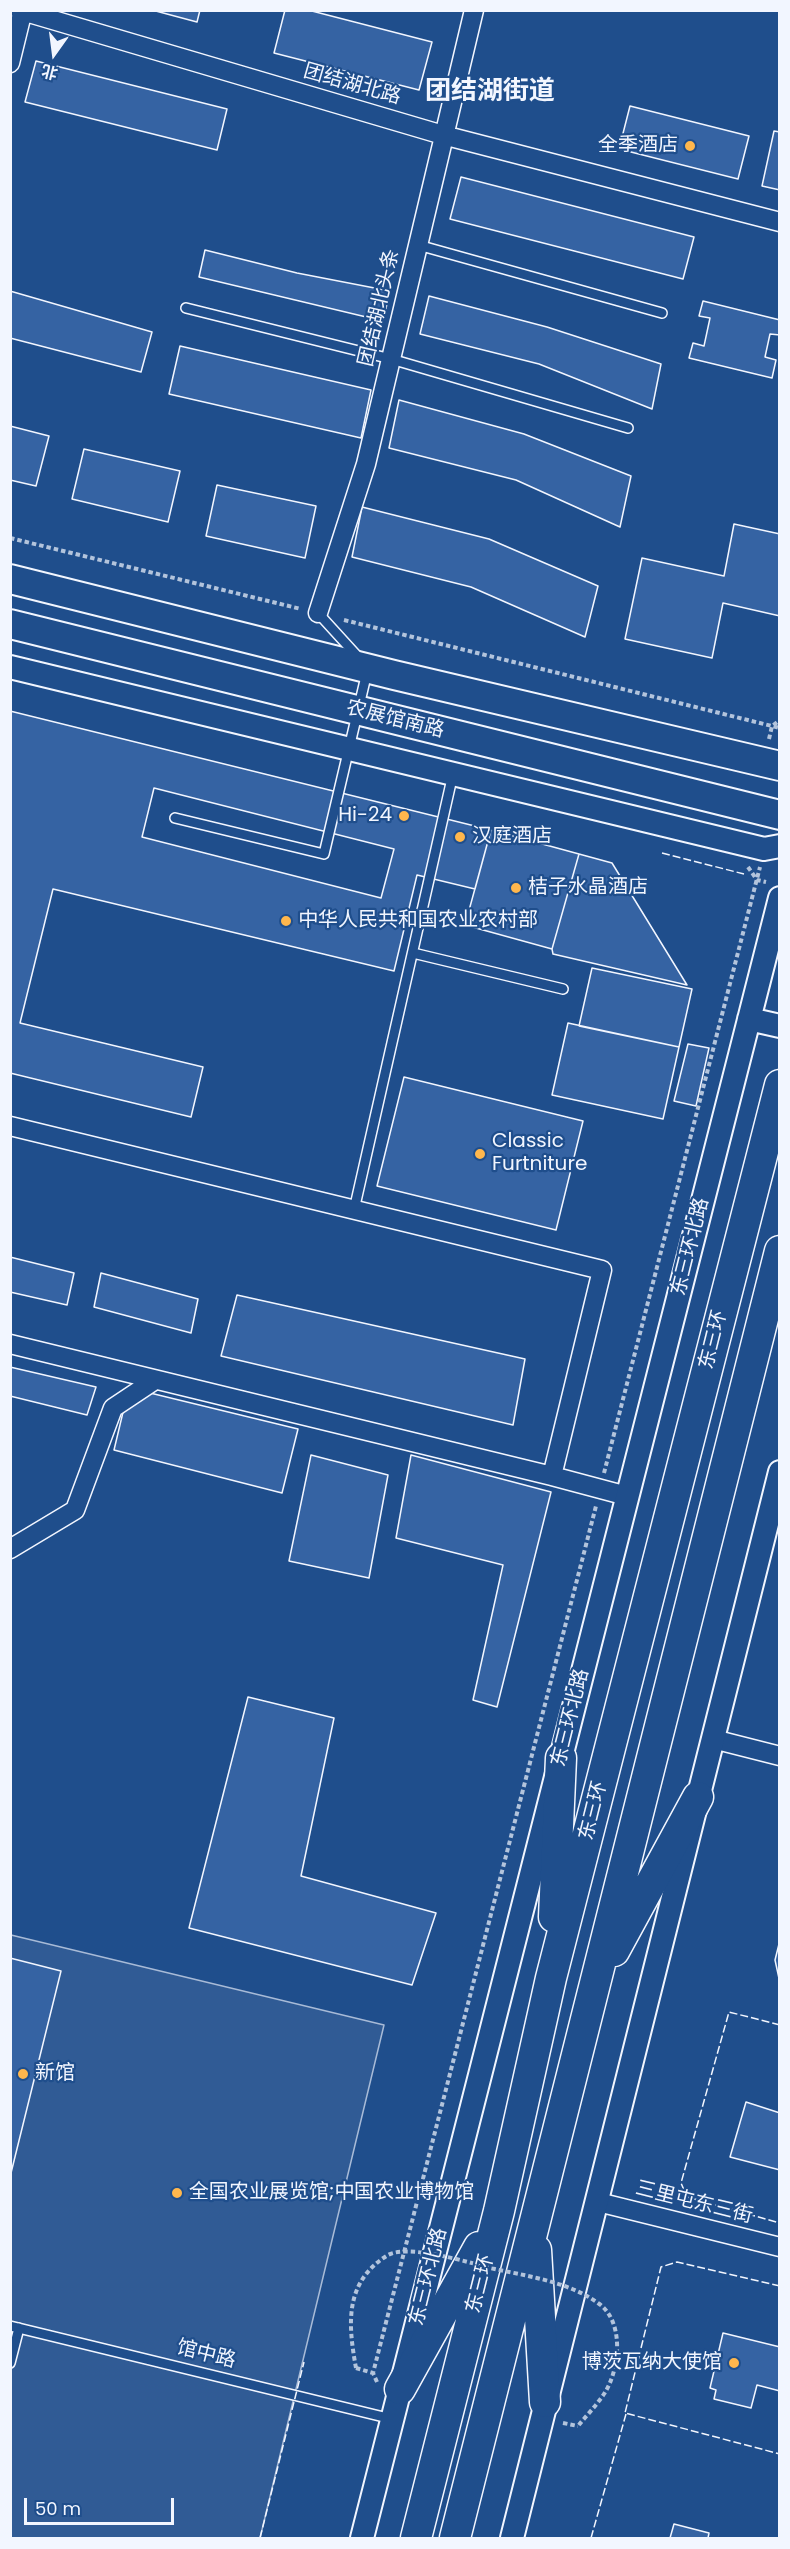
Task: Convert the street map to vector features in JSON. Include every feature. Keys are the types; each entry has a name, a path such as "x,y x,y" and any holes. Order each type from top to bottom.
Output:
{"highway":[{"name":"东三环","path":"416,2538 499,2211 551,1978 779,1089"},
{"name":"东三环","path":"455,2538 780,1251"},
{"path":"551,1978 561,1758"},
{"path":"593,1987 698,1797"},
{"path":"400,2389 499,2211"},
{"path":"534,2219 545,2402"}],"main road":[{"path":"10,579 368,668 780,765"},
{"name":"农展馆南路","path":"10,624 780,815"}],"street":[{"name":"团结湖北头条","path":"318,613 366,464 474,10"},
{"name":"团结湖北路","path":"22,11 443,135 780,222"},
{"path":"10,63 22,11"},
{"name":"农展馆南路","path":"10,667 453,774 772,847"},
{"name":"东三环北路","path":"362,2538 780,898"},
{"path":"749,1019 780,1026"},
{"path":"10,1126 602,1270 552,1476"},
{"path":"10,1344 627,1496"},
{"path":"10,1549 75,1510 112,1408 155,1380"},
{"path":"512,2538 780,1472"},
{"path":"713,1739 780,1756"},
{"name":"三里屯东三街","path":"598,2202 780,2247"}],"lane":[{"path":"418,245 662,313"},
{"path":"186,308 391,359 628,428"},
{"path":"175,818 324,854 368,668 318,613"},
{"path":"354,1210 453,774"},
{"path":"413,953 563,989"},
{"path":"10,2363 15,2327"},
{"name":"馆中路","path":"15,2327 392,2419"}],"path":[{"path":"10,538 780,728"},
{"path":"392,2419 373,2373 600,1490 772,847"},
{"path":"373,2373 356,2368 350,2315 356,2290 370,2268 391,2254 422,2252 558,2284 600,2303 613,2322 618,2343 613,2374 604,2394 578,2426"}],"shaded area":[{"name":"全国农业展览馆;中国农业博物馆","path":"11,1935 384,2025 260,2538 11,2538"}],"building":[{"path":"152,10 200,10 197,22"},
{"path":"285,10 308,10 432,42 419,90 274,53"},
{"path":"36,61 227,109 217,150 25,102"},
{"path":"630,106 749,136 738,179 619,149"},
{"path":"774,131 780,132 780,190 762,186"},
{"path":"461,177 694,237 683,279 450,219"},
{"path":"205,250 297,273 390,291 383,321 199,277"},
{"path":"10,291 152,332 141,372 10,338"},
{"path":"429,296 547,327 661,364 652,409 539,364 420,334"},
{"path":"703,301 780,320 780,335 770,334 765,357 776,360 772,378 689,358 693,343 704,346 710,318 699,316"},
{"path":"180,346 371,390 361,438 169,394"},
{"path":"399,400 524,434 631,476 620,527 516,480 389,448"},
{"path":"10,426 49,436 36,486 10,480"},
{"path":"84,449 180,471 168,522 72,499"},
{"path":"217,485 316,506 305,558 206,536"},
{"path":"362,507 489,539 598,586 585,637 471,587 352,557"},
{"path":"734,524 780,534 780,616 723,603 712,658 625,639 642,558 724,576"},
{"path":"10,711 491,830 475,889 417,875 394,971 53,889 20,1023 203,1067 191,1117 10,1073","holes":["154,788 394,849 381,898 142,837"]},
{"path":"491,830 579,854 552,949 465,925"},
{"path":"579,854 612,863 687,985 553,954 552,949"},
{"path":"592,968 692,989 679,1047 579,1026"},
{"path":"568,1023 679,1047 663,1119 552,1095"},
{"path":"688,1044 709,1048 696,1106 674,1101"},
{"name":"Classic Furtniture","path":"404,1077 583,1121 556,1230 377,1186"},
{"path":"10,1257 74,1273 67,1305 10,1292"},
{"path":"101,1273 198,1299 191,1333 94,1307"},
{"path":"237,1295 525,1359 513,1425 221,1356"},
{"path":"10,1367 96,1387 87,1415 10,1396"},
{"path":"146,1392 298,1429 282,1493 114,1450 124,1408"},
{"path":"311,1455 388,1475 369,1578 289,1561"},
{"path":"411,1455 551,1492 497,1707 473,1700 503,1565 396,1538"},
{"path":"248,1697 334,1718 301,1876 436,1913 412,1985 189,1928"},
{"path":"780,1940 780,1983 775,1960"},
{"name":"新馆","path":"10,1958 61,1971 10,2177"},
{"path":"746,2102 780,2113 780,2170 730,2157"},
{"path":"723,2333 780,2347 780,2391 757,2385 751,2408 714,2399 716,2390 710,2388"},
{"path":"674,2524 709,2533 708,2538 670,2538"}],"fence":[{"path":"662,853 744,874"},
{"path":"780,2025 729,2012 681,2183 687,2197 780,2223"},
{"path":"780,2286 677,2262 661,2267 625,2413 780,2454"},
{"path":"260,2538 304,2362"},
{"path":"591,2538 626,2414"}],"place":[{"name":"全季酒店","path":"690,146"},
{"name":"Hi-24","path":"404,816"},
{"name":"汉庭酒店","path":"460,837"},
{"name":"桔子水晶酒店","path":"516,888"},
{"name":"中华人民共和国农业农村部","path":"286,921"},
{"name":"Classic Furtniture","path":"480,1154"},
{"name":"新馆","path":"23,2074"},
{"name":"全国农业展览馆;中国农业博物馆","path":"177,2193"},
{"name":"博茨瓦纳大使馆","path":"734,2363"}],"district":[{"name":"团结湖街道","path":"490,92"}]}
